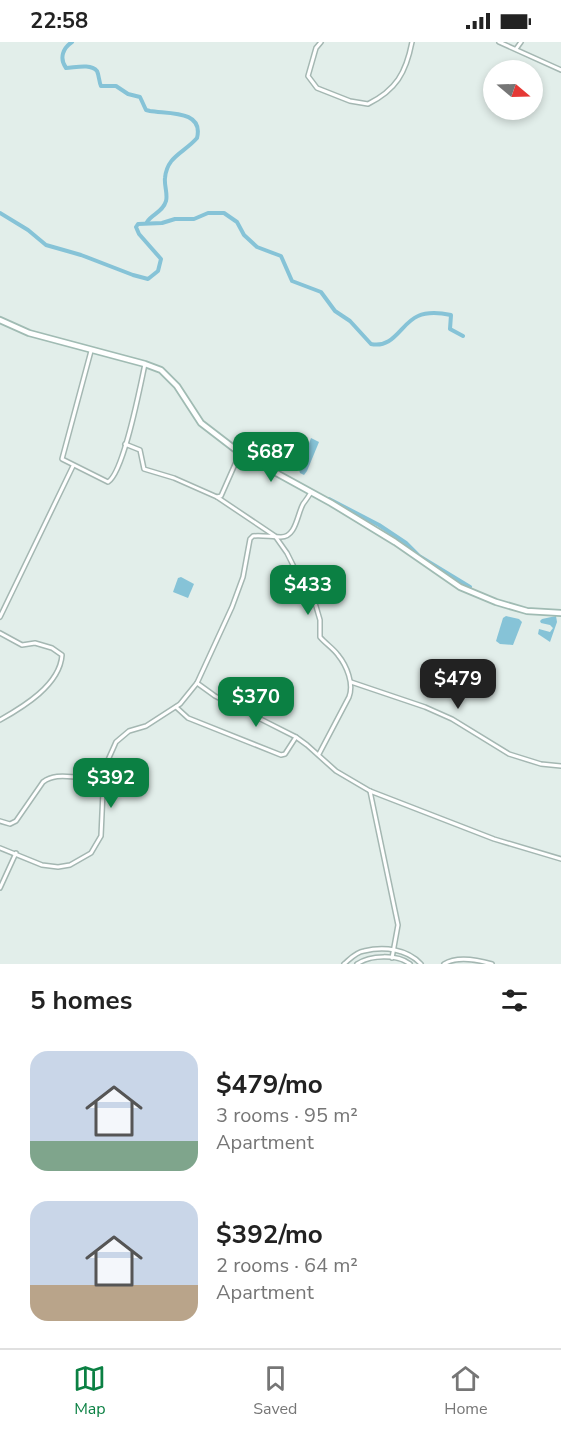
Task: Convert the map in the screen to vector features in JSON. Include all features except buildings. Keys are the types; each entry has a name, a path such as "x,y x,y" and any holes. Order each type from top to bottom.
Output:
{"street":[{"path":"321,42 316,48 308,76 317,88 368,104 394,87 403,74 412,42"},
{"path":"499,42 561,70"},
{"path":"516,49 521,42"},
{"path":"0,320 29,333 160,370 177,386 201,423 240,453 395,542 469,592 526,610 561,613"},
{"path":"91,351 62,456 64,461 110,482 118,469 145,364"},
{"path":"125,444 140,450 144,469 174,478 217,497 275,536 287,553 313,596 320,620 320,638 339,655 350,681 349,697 319,754"},
{"path":"217,497 221,496 240,453"},
{"path":"0,617 73,465"},
{"path":"0,848 42,865 58,867 70,865 91,853 101,836 104,769 116,742 129,732 146,726 176,707 197,683 239,587 250,539 253,536 282,537 289,535 311,492"},
{"path":"0,633 22,645 35,643 52,648 62,655 56,675 38,695 0,720"},
{"path":"350,681 426,707 452,719 509,754 541,765 561,766"},
{"path":"197,683 215,696 296,737 319,754 336,771 370,791 494,839 561,859"},
{"path":"176,707 188,718 281,755 285,754 296,737"},
{"path":"0,821 10,824 16,821 47,779 61,776 90,776 104,769"},
{"path":"370,791 398,925 392,958"},
{"path":"0,888 16,854"},
{"path":"344,964 363,951 392,949 414,956 421,964"},
{"path":"357,964 368,958 402,959 410,964"},
{"path":"444,964 454,960 492,964"}],"water":[{"path":"311,438 319,442 304,475 299,470"},
{"path":"181,577 194,584 188,598 173,592 178,578"},
{"path":"506,616 522,622 513,645 500,644 496,641 503,618"},
{"path":"556,616 557,622 550,642 538,634 539,629 550,632 553,628 540,621"}],"waterway":[{"path":"72,42 63,54 66,68 94,69 98,73 101,86 116,86 128,94 140,97 146,110 175,113 190,118 198,129 197,138 169,165 165,178 166,201 147,222"},
{"path":"0,213 28,230 46,245 148,279 158,271 161,259 139,234 136,227 138,224 194,219 208,213 224,213 237,222 244,235 257,247 281,256 292,281 321,292 335,311 350,321 371,344 386,343 412,319 430,313 451,315 450,329 463,336"},
{"path":"329,499 379,525 406,543 419,556 470,587"}]}
